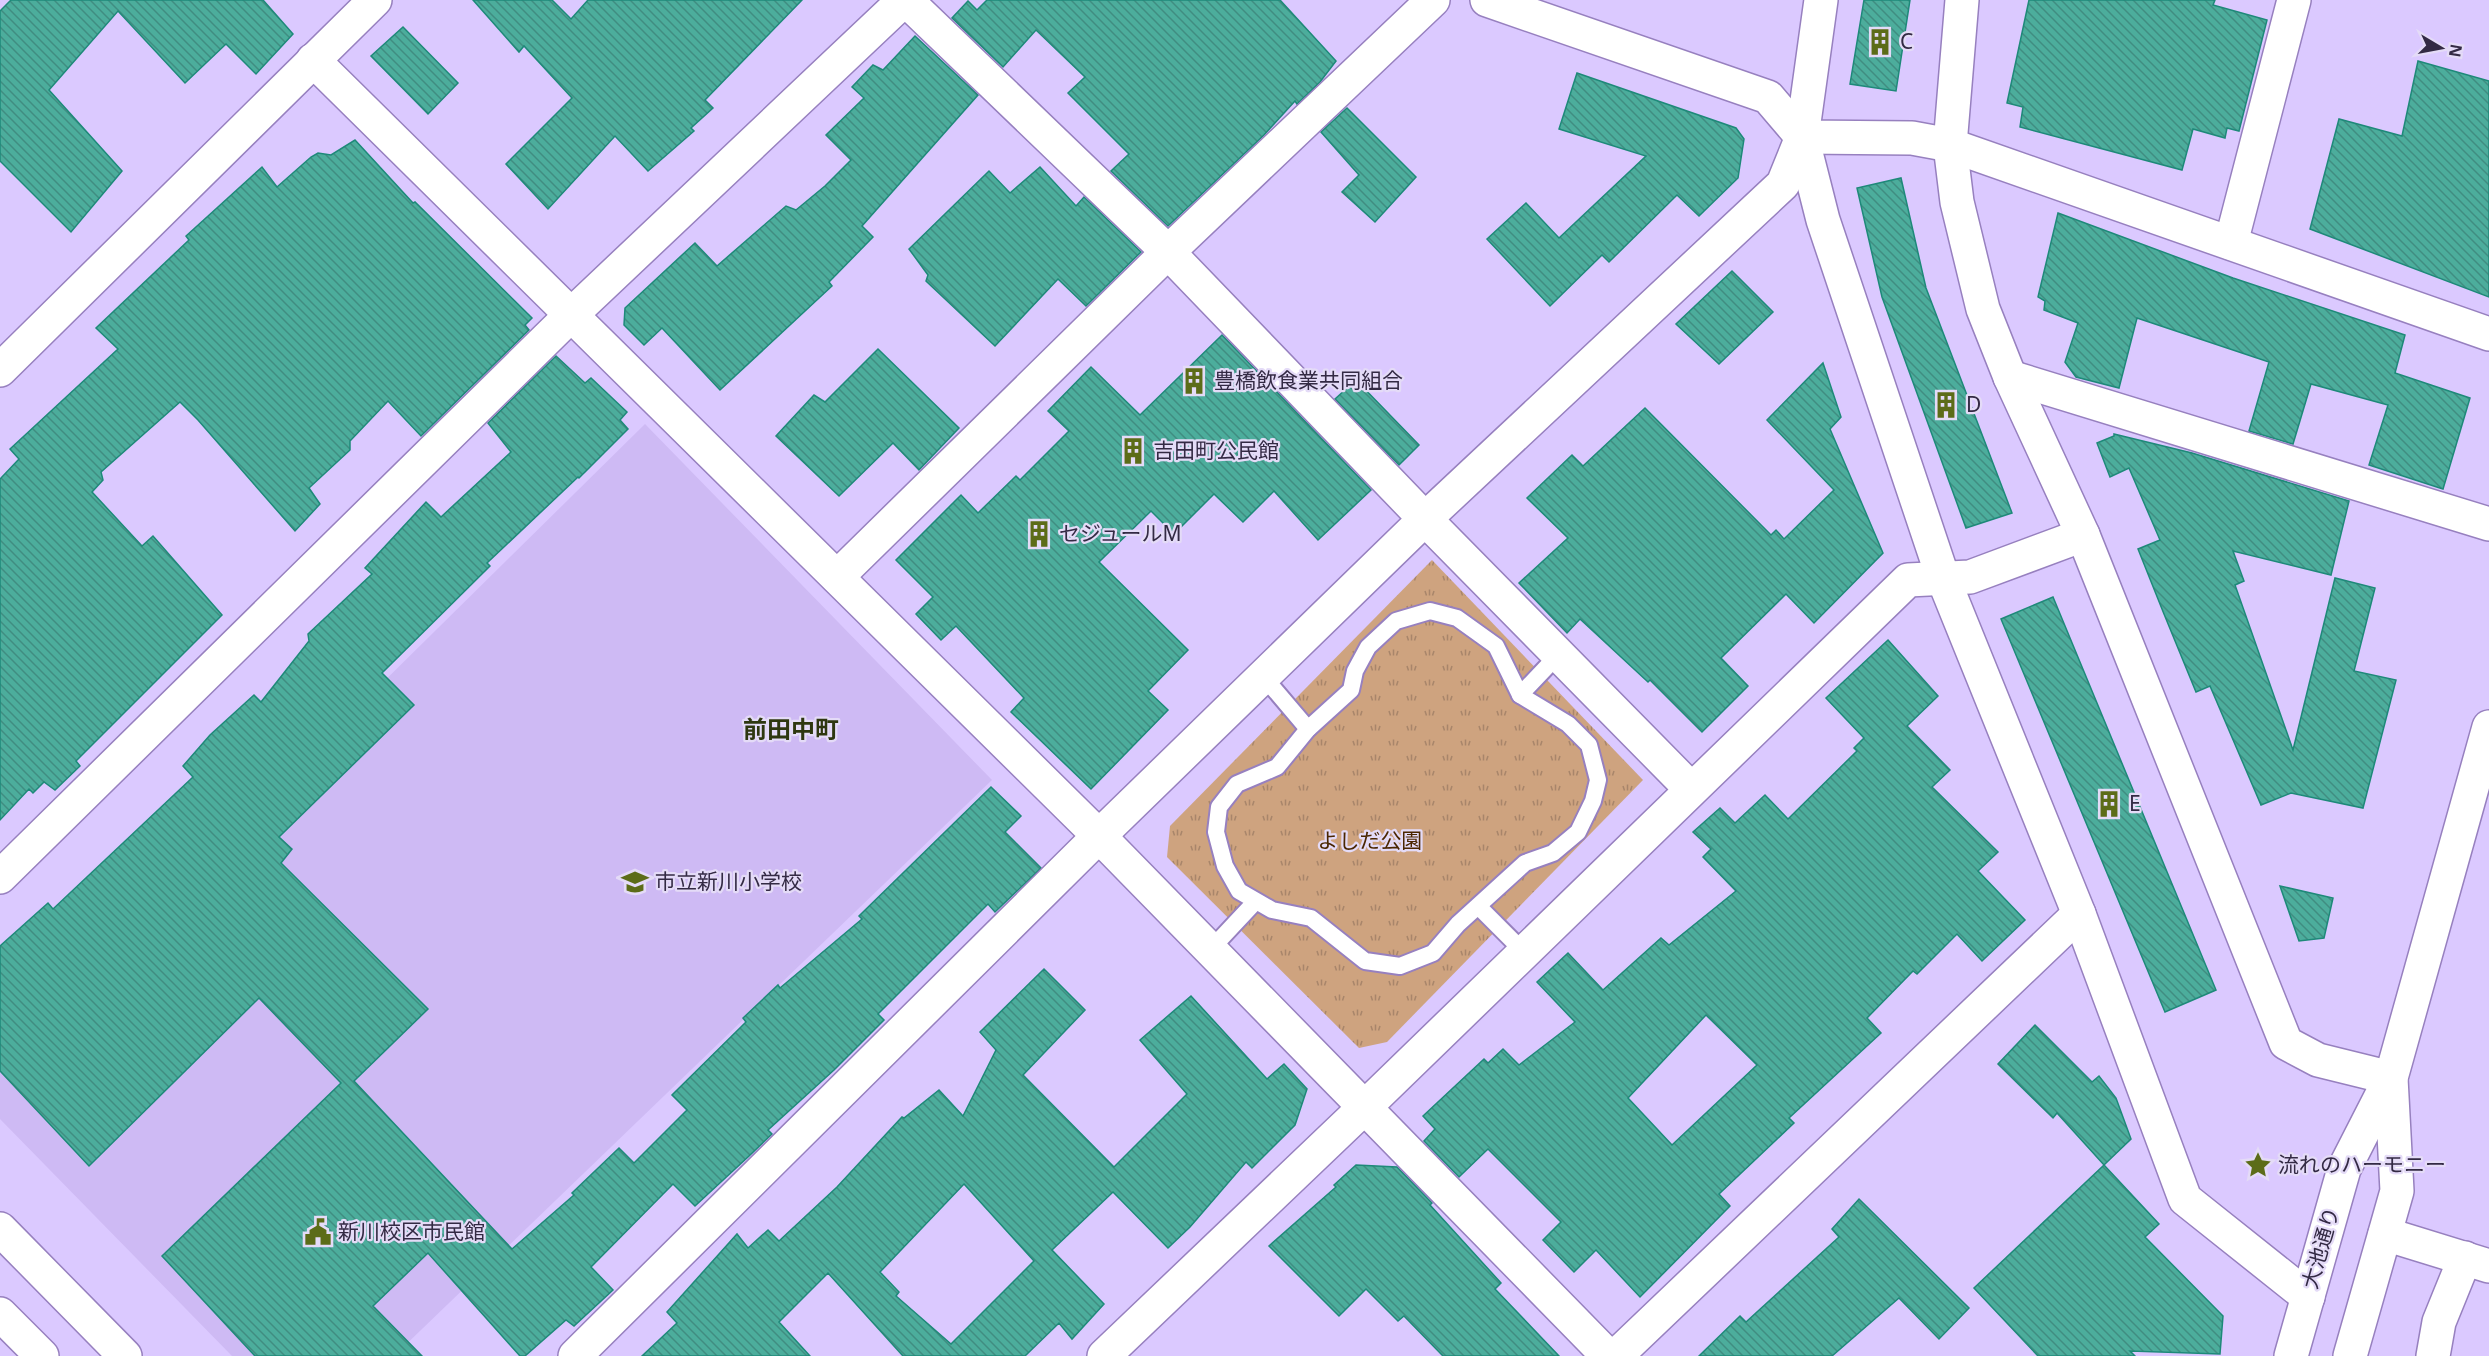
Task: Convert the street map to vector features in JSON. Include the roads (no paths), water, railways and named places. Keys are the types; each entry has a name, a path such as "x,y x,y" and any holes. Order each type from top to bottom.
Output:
{"street":[{"path":"0,370 375,0"},
{"path":"0,877 571,315 905,0 1168,252 1425,519 1691,789"},
{"path":"837,577 1168,252 1432,0"},
{"path":"1487,0 1768,97 1802,137 1823,220 1943,578 2079,914 2185,1200 2307,1297"},
{"path":"575,1356 1263,676 1425,519 1783,184 1802,137 1821,0"},
{"path":"1962,0 1950,145 1957,202 1983,309 2010,377 2083,535 2286,1043 2318,1060 2391,1078"},
{"path":"2231,243 2295,0"},
{"path":"313,60 1099,836 1366,1106 1608,1356"},
{"path":"1802,137 1912,138 1950,145 2489,334"},
{"path":"2010,377 2489,524"},
{"path":"1104,1356 1366,1106 1908,580 1970,577 2083,535"},
{"path":"2350,1356 2397,1191 2391,1078 2489,727"},
{"path":"1616,1356 2079,914"},
{"name":"大池通り","path":"2291,1356 2344,1169 2391,1078"},
{"path":"0,1229 125,1356"},
{"path":"2385,1233 2477,1262 2439,1322 2433,1356"},
{"path":"0,1314 42,1356"}],"lane":[{"path":"1430,611 1457,618 1496,646 1520,695 1568,724 1589,745 1598,780 1593,801 1578,832 1553,853 1525,863 1458,924 1433,953 1400,966 1365,961 1311,918 1272,910 1239,891 1225,866 1216,832 1220,807 1237,784 1277,767 1308,729 1351,690 1355,671 1368,647 1396,621 1430,611"},
{"path":"1520,695 1558,655"},
{"path":"1263,676 1308,729"},
{"path":"1211,949 1255,902"},
{"path":"1479,907 1524,952"}],"place":[{"name":"C","path":"1880,42"},
{"name":"豊橋飲食業共同組合","path":"1194,381"},
{"name":"D","path":"1946,405"},
{"name":"吉田町公民館","path":"1133,451"},
{"name":"セジュールM","path":"1039,534"},
{"name":"E","path":"2109,804"},
{"name":"市立新川小学校","path":"635,882"},
{"name":"流れのハーモニー","path":"2258,1165"},
{"name":"新川校区市民館","path":"318,1232"}],"district":[{"name":"前田中町","path":"791,730"}],"park label":[{"name":"よしだ公園","path":"1370,841"}]}
